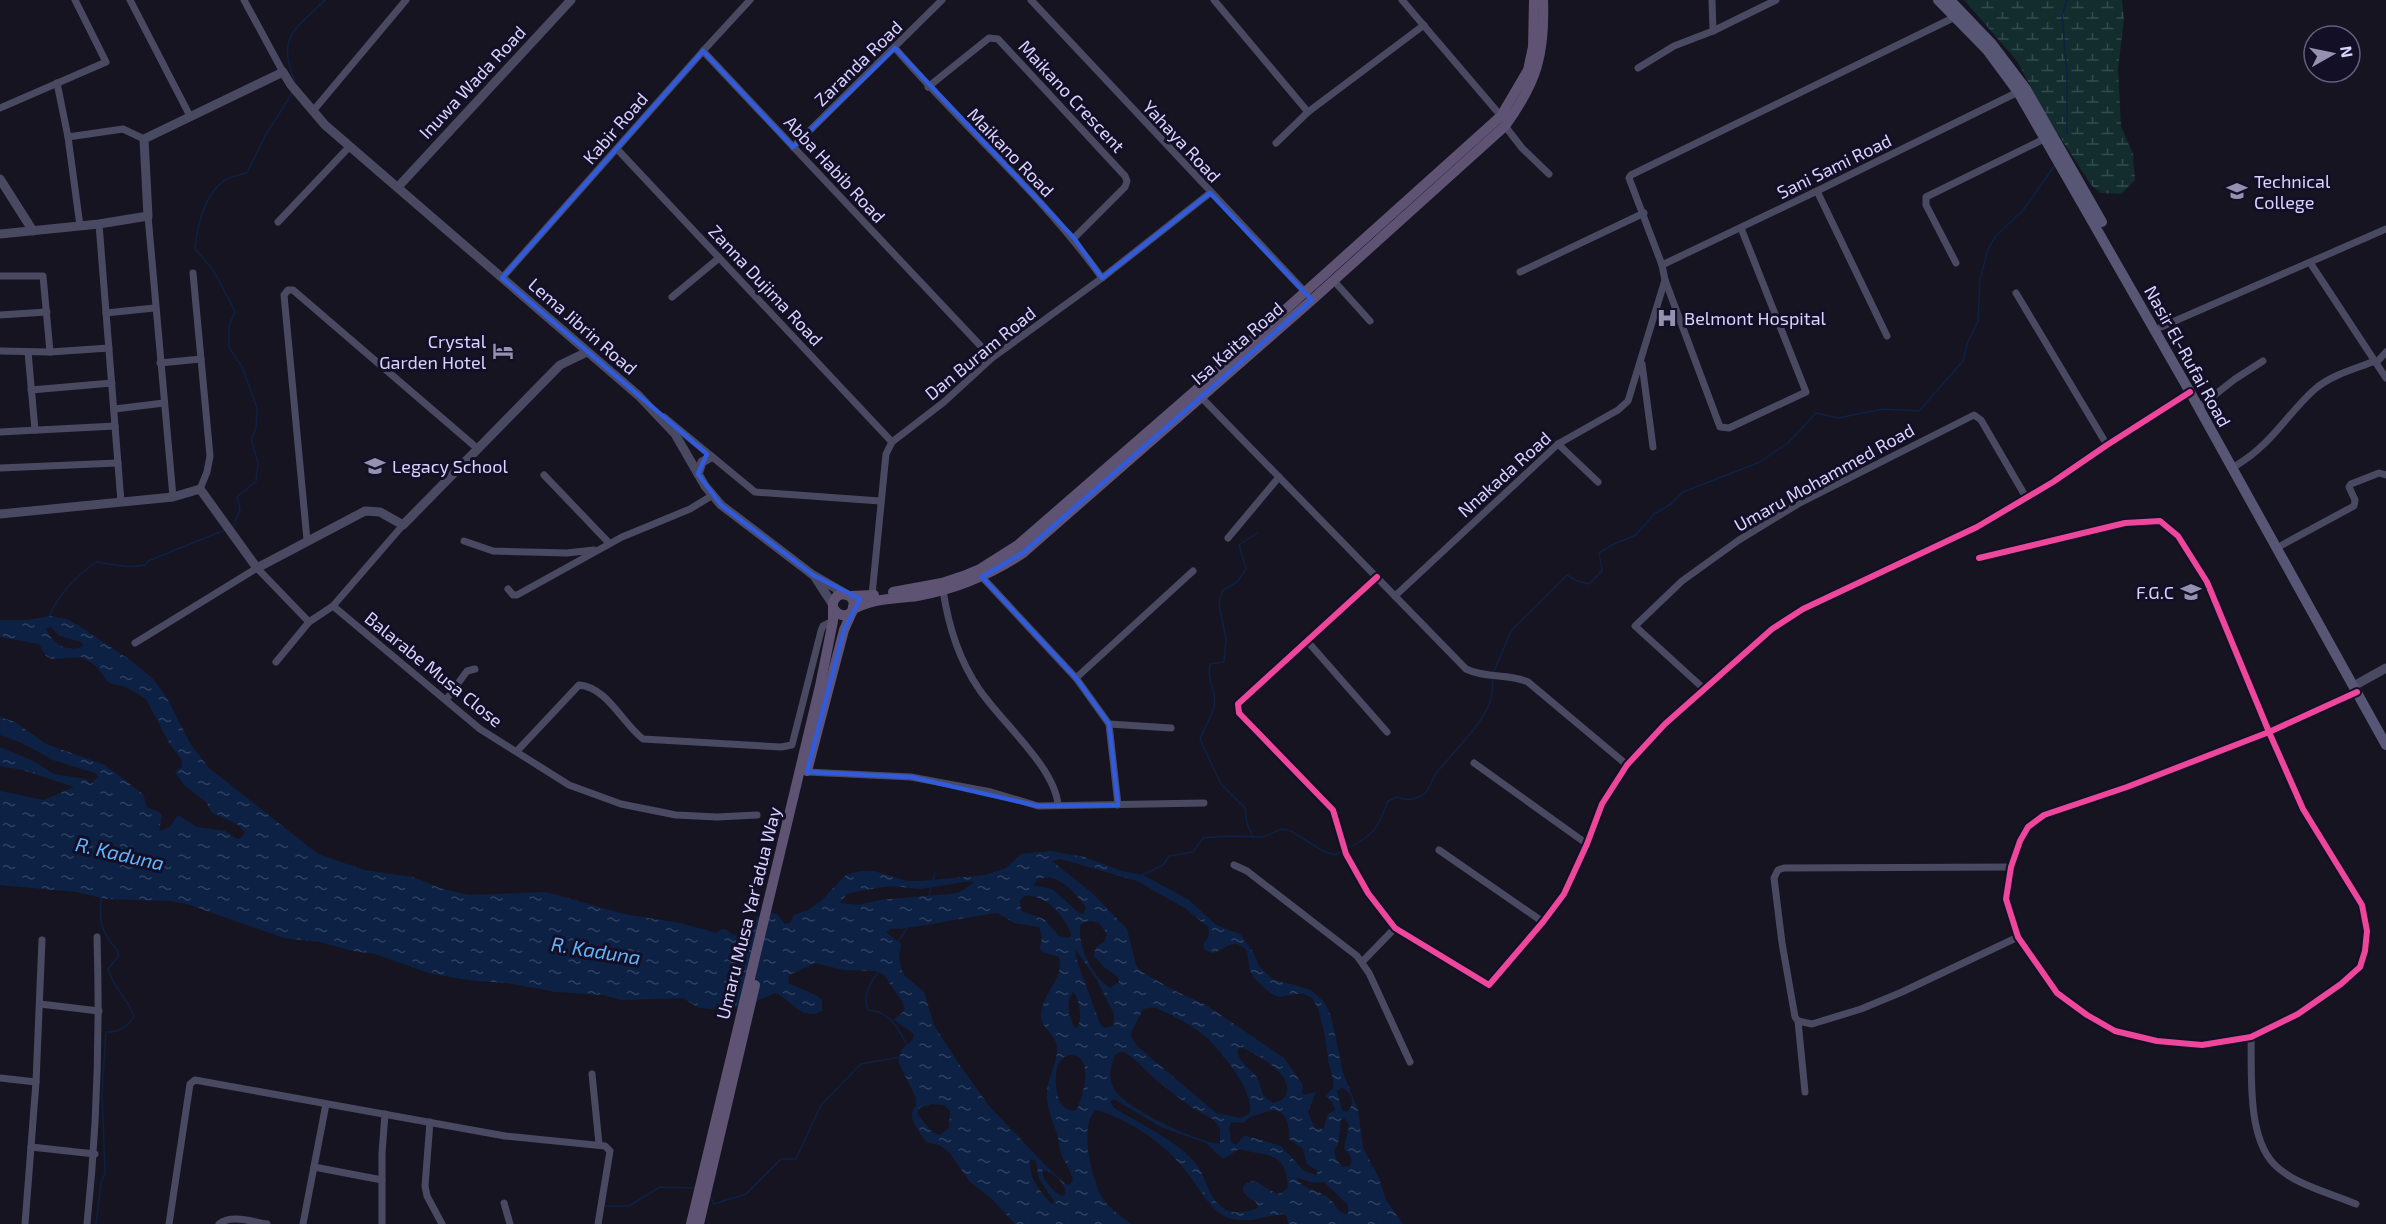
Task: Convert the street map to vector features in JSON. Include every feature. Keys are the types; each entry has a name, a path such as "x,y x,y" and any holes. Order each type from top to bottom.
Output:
{"main road":[{"name":"Isa Kaita Road","path":"848,595 872,595 942,583 980,569 1052,523 1200,396 1503,121 1528,70 1533,47 1534,0"},
{"name":"Isa Kaita Road","path":"853,611 874,601 944,590 982,577 1023,553 1052,523 1309,296 1334,281 1520,105 1536,73 1542,48 1543,0"},
{"name":"Nasir El-Rufai Road","path":"1938,0 1987,50 2018,92 2083,196 2161,327 2303,591 2358,688 2386,745"},
{"name":"Nasir El-Rufai Road","path":"1950,0 2009,64 2026,89 2190,392 2282,545 2303,591"},
{"path":"848,595 854,602 853,611 842,615 833,607 837,596 848,595"},
{"name":"Umaru Musa Yar'adua Way","path":"691,1224 788,832 833,621 833,607"},
{"name":"Umaru Musa Yar'adua Way","path":"788,832 807,772 844,630 853,611"},
{"name":"Nasir El-Rufai Road","path":"2358,688 2386,731"},
{"name":"Umaru Musa Yar'adua Way","path":"699,1224 738,1040"}],"street":[{"path":"0,108 106,62 75,0"},
{"path":"130,0 190,116"},
{"path":"144,139 283,72 244,0"},
{"path":"313,111 406,0"},
{"name":"Inuwa Wada Road","path":"399,187 571,0"},
{"name":"Kabir Road","path":"502,278 750,0"},
{"name":"Zaranda Road","path":"793,147 942,0"},
{"name":"Yahaya Road","path":"1031,0 1309,296"},
{"path":"1214,0 1308,112"},
{"path":"1402,0 1503,121 1522,148 1549,174"},
{"path":"1712,0 1713,30"},
{"path":"1638,68 1674,46 1776,0"},
{"path":"1741,228 1806,392 1730,428 1720,427 1665,280 1644,213 1628,181 1631,175 1955,17"},
{"path":"1276,142 1308,112 1424,25"},
{"name":"Maikano Crescent","path":"928,87 988,38 998,39 1125,176 1127,181 1125,187 1074,238"},
{"name":"Maikano Road","path":"895,48 928,87 1074,238 1102,278"},
{"name":"Abba Habib Road","path":"703,51 992,358"},
{"name":"Lema Jibrin Road","path":"283,72 291,85 325,125 587,352 755,492 880,501"},
{"path":"57,83 68,137 80,226"},
{"name":"Sani Sami Road","path":"1662,265 1817,192 2018,92"},
{"path":"68,137 123,129 144,139"},
{"path":"1956,263 1926,205 1926,196 2046,138"},
{"path":"144,139 154,308 173,497"},
{"path":"278,222 350,146"},
{"name":"Zanna Dujima Road","path":"617,149 892,442"},
{"path":"0,179 33,231"},
{"path":"1817,192 1887,336"},
{"name":"Dan Buram Road","path":"892,442 944,402 992,358 1102,278 1210,193"},
{"path":"1520,272 1644,213"},
{"path":"0,234 99,224 148,216"},
{"path":"99,224 121,502"},
{"path":"2161,327 2311,264 2386,229"},
{"path":"672,297 719,258"},
{"path":"2311,264 2386,378"},
{"path":"193,273 210,456 200,489"},
{"path":"0,276 43,276 50,352"},
{"name":"Nnakada Road","path":"1395,596 1558,444 1618,410 1628,401 1665,280"},
{"path":"1334,281 1370,321"},
{"path":"307,540 284,295 288,290 293,290 478,449"},
{"path":"2016,293 2107,445"},
{"path":"106,313 154,308"},
{"path":"0,315 46,312"},
{"path":"0,351 50,352 109,348"},
{"path":"28,352 35,430"},
{"path":"276,662 309,622 333,606 402,525 560,366 587,352"},
{"path":"2237,469 2257,453 2315,390 2333,379 2375,362 2386,352"},
{"path":"1641,358 1653,447"},
{"path":"160,363 201,359"},
{"path":"2203,404 2235,379 2264,361"},
{"path":"32,390 112,383"},
{"path":"1377,577 1237,707 1239,713 1330,805 1346,855 1368,892 1395,928 1489,985 1564,894 1602,804 1627,765 1703,688 1772,629 1803,609 1977,527 2027,499 2190,392"},
{"path":"639,396 675,434 698,474 721,505 813,575 848,595"},
{"path":"1200,396 1466,669 1477,675 1528,682 1627,765"},
{"path":"115,409 164,403"},
{"name":"Umaru Mohammed Road","path":"1703,688 1635,626 1682,581 1739,540 1798,504 1974,415 1981,420 2027,499"},
{"path":"0,432 115,426"},
{"path":"872,595 886,454 892,442"},
{"path":"1558,444 1598,482"},
{"path":"698,474 702,462 711,457"},
{"path":"0,468 118,463"},
{"path":"2282,545 2354,506 2355,500 2349,487 2351,484 2379,473 2386,475"},
{"path":"544,475 609,543"},
{"path":"1228,538 1279,477"},
{"path":"0,514 173,497 200,489"},
{"path":"200,489 257,568 309,622"},
{"path":"508,589 513,595 517,595 609,543 690,509 713,495"},
{"path":"135,644 257,568 364,511 380,512 402,525"},
{"path":"1979,558 2125,522 2160,521 2178,536 2207,582 2269,732 2303,809 2362,905 2367,930 2365,951 2360,967 2341,984 2298,1014 2251,1036 2202,1045 2157,1041 2115,1031 2087,1015 2057,993 2018,937 2006,899 2011,867 2028,827 2044,815 2127,787 2269,732 2358,688 2386,668"},
{"path":"464,541 493,551 567,553 596,550"},
{"path":"1076,678 1193,571"},
{"path":"813,575 833,607"},
{"path":"982,577 1076,678 1109,724 1118,805"},
{"path":"944,590 947,616 961,654 977,687 1047,773 1057,795 1058,806"},
{"name":"Balarabe Musa Close","path":"333,606 480,729 569,785 621,804 676,815 717,818 757,815"},
{"path":"517,752 579,685 598,691 643,739 781,747 792,745 820,631 823,626 833,621"},
{"path":"1308,642 1387,732"},
{"path":"446,700 467,671 475,669"},
{"path":"1109,724 1171,728"},
{"path":"1474,763 1587,844"},
{"path":"807,772 911,777 991,792 1026,804 1058,806 1204,803"},
{"path":"1439,850 1543,922"},
{"path":"1234,865 1247,871 1362,962 1410,1062"},
{"path":"1805,1092 1798,1021 1795,1017 1782,943 1774,878 1778,870 1784,868 2011,867"},
{"path":"1362,962 1395,928"},
{"path":"87,1224 94,1154 99,1011 98,937"},
{"path":"1798,1021 1812,1024 1861,1009 2018,937"},
{"path":"25,1224 36,1082 42,940"},
{"path":"40,1004 99,1011"},
{"path":"2251,1036 2257,1133 2263,1148 2274,1164 2294,1178 2356,1204"},
{"path":"592,1074 599,1144"},
{"path":"0,1078 36,1082"},
{"path":"169,1224 192,1081 505,1136 606,1146 610,1151 598,1224"},
{"path":"303,1224 326,1104"},
{"path":"382,1224 386,1114"},
{"path":"430,1122 424,1186 442,1224"},
{"path":"31,1147 94,1154"},
{"path":"314,1167 382,1180"},
{"path":"504,1203 510,1224"},
{"path":"219,1224 222,1221 238,1219 267,1224"}],"highlighted area":[{"path":"895,48 1074,238 1102,278 1210,193 1312,300 1023,553 982,577 1076,678 1109,724 1118,805 1038,806 911,777 807,772 844,630 860,599 813,575 721,505 698,474 707,454 502,278 703,51 793,147"}],"green space":[{"path":"1964,0 2122,0 2124,19 2118,69 2121,126 2133,154 2135,180 2121,194 2101,193 2091,185 2044,112 2017,61"}],"water":[{"name":"R. Kaduna","path":"50,616 67,619 130,660 153,679 167,698 191,745 209,768 318,854 364,870 413,877 440,888 468,895 546,892 624,914 680,923 716,933 722,929 738,936 747,929 752,919 769,913 777,914 785,924 790,923 794,915 808,910 821,901 846,875 861,871 874,871 907,881 985,875 1006,868 1021,854 1051,851 1084,857 1122,871 1143,875 1189,900 1216,925 1240,934 1253,952 1259,966 1272,979 1311,990 1324,1002 1331,1016 1343,1073 1358,1110 1363,1148 1379,1178 1386,1200 1403,1224 1288,1224 1287,1216 1283,1214 1250,1220 1229,1218 1210,1204 1191,1177 1157,1142 1133,1126 1096,1110 1088,1127 1087,1140 1091,1167 1103,1199 1131,1224 1015,1224 994,1201 970,1182 949,1152 939,1145 926,1142 913,1122 912,1113 916,1105 916,1098 898,1061 902,1049 913,1040 914,1034 894,1020 905,1010 903,1003 884,975 876,971 843,970 815,963 789,975 788,983 822,1000 822,1011 814,1014 802,1012 775,993 745,1006 699,1008 683,998 621,1000 603,995 557,992 432,974 375,954 320,942 284,938 187,904 171,901 106,899 76,892 0,885 0,791 44,800 74,787 23,770 0,766 0,747 33,761 54,774 86,779 91,784 98,776 95,773 53,760 22,743 0,735 0,717 15,722 46,744 105,765 144,795 148,807 162,815 159,831 170,827 178,815 197,827 225,831 237,839 241,838 245,832 237,824 212,813 206,802 185,786 175,772 182,767 182,760 169,743 146,699 126,687 109,683 96,666 82,657 52,659 46,656 39,644 0,637 0,620 27,620","holes":["50,626 60,636 81,642 84,646 67,648 53,639 46,629","1061,859 1137,881 1185,908 1208,927 1209,936 1203,945 1205,950 1213,953 1238,944 1247,951 1250,971 1254,978 1270,993 1279,997 1302,993 1312,998 1318,1008 1325,1035 1334,1083 1333,1088 1325,1096 1332,1102 1335,1110 1327,1115 1324,1128 1315,1129 1308,1112 1316,1092 1302,1095 1303,1085 1284,1058 1206,1005 1173,990 1139,970 1127,929 1092,893 1052,861","1049,877 1061,882 1086,907 1084,913 1080,914 1052,889 1033,885 1038,879","971,881 974,883 960,892 950,894 879,900 859,905 840,903 847,894 891,886 920,889","1024,896 1040,898 1053,907 1071,933 1069,938 1059,936 1044,919 1021,911 1020,901","998,913 1014,923 1039,927 1042,936 1040,949 1042,952 1059,957 1059,971 1045,1000 1041,1016 1043,1024 1054,1038 1057,1047 1047,1096 1061,1154 1073,1179 1070,1185 1065,1184 1048,1168 989,1106 934,1025 924,992 904,975 899,956 901,944 886,932 891,929","1084,922 1099,923 1107,934 1104,942 1096,949 1094,956 1118,977 1119,982 1110,988 1097,976 1084,952 1080,926","1075,949 1097,980 1114,1014 1113,1026 1104,1028 1100,1024 1077,961","1073,992 1080,1009 1078,1027 1075,1028 1073,1024 1069,1005","1154,1007 1195,1029 1207,1038 1229,1062 1248,1096 1249,1114 1240,1118 1216,1113 1137,1046 1130,1035 1143,1009","1240,1047 1275,1068 1287,1084 1287,1092 1282,1100 1273,1103 1264,1096 1259,1081 1241,1060 1237,1050","1119,1052 1124,1052 1133,1058 1157,1081 1191,1107 1214,1120 1220,1129 1220,1144 1179,1131 1130,1104 1119,1095 1111,1083 1112,1063","1068,1056 1078,1057 1085,1069 1082,1095 1077,1109 1072,1111 1060,1102 1056,1086 1057,1067 1059,1062","1341,1088 1351,1095 1350,1109 1347,1112 1342,1110 1337,1091","1114,1099 1161,1127 1206,1143 1223,1159 1239,1149 1273,1157 1283,1166 1288,1187 1282,1193 1277,1194 1254,1181 1248,1183 1244,1185 1243,1190 1256,1202 1258,1208 1231,1212 1214,1199 1197,1165 1170,1141 1114,1108 1110,1101","932,1104 944,1105 950,1111 949,1128 940,1135 932,1132 917,1112 921,1107","1273,1110 1278,1111 1287,1120 1289,1139 1303,1149 1307,1164 1318,1171 1316,1175 1304,1171 1281,1146 1247,1136 1244,1136 1236,1145 1231,1142 1229,1127 1232,1122 1243,1123 1250,1117","1344,1118 1349,1125 1344,1148 1351,1158 1350,1166 1343,1167 1336,1159 1334,1150 1338,1145 1341,1120","1031,1159 1036,1161 1039,1179 1054,1201 1053,1204 1036,1184 1031,1171","1045,1170 1056,1177 1062,1183 1065,1195 1062,1196 1055,1192 1044,1178 1042,1171","1295,1177 1314,1183 1324,1182 1348,1205 1348,1214 1338,1210 1327,1197 1310,1189"]}],"waterway":[{"path":"295,82 287,54 288,44 297,27 325,0"},
{"path":"2067,0 2062,15 2067,75 2067,134"},
{"path":"233,527 240,510 237,497 256,481 258,463 251,439 256,428 257,408 242,367 229,347 229,327 235,311 213,270 195,249 196,240 200,220 208,200 214,191 229,178 247,173 265,136 293,92"},
{"path":"1493,674 1511,631 1567,575 1589,584 1602,571 1599,553 1636,535 1654,514 1671,504 1683,492 1760,462 1789,442 1816,413 1838,418 1883,409 1919,411 1963,361 1968,341 1978,321 1980,280 1988,249 1995,237 2024,209 2055,165"},
{"path":"50,616 69,586 96,562 126,566 145,565 148,561 225,530"},
{"path":"1253,838 1247,823 1245,808 1221,784 1200,739 1215,702 1210,664 1224,662 1226,639 1219,604 1222,591 1238,581 1246,569 1239,545 1257,533"},
{"path":"1346,849 1363,840 1373,831 1388,801 1397,797 1413,799 1426,792 1437,772 1475,728 1487,710 1492,696 1493,678"},
{"path":"1142,875 1163,865 1169,856 1193,852 1203,838 1263,837 1282,829 1291,831 1323,851 1335,855 1342,851"},
{"path":"933,880 935,873"},
{"path":"929,897 931,887"},
{"path":"96,1224 101,1183 105,1173 102,1092 106,1032 122,1028 134,1017 108,969 118,957 118,951 102,927 101,897"},
{"path":"898,942 907,928"},
{"path":"879,971 866,994 868,1010 882,1013 892,1021 907,1045"},
{"path":"711,1197 714,1204 746,1194 781,1159 796,1159 821,1105 861,1064 900,1057"},
{"path":"605,1206 629,1206 660,1187 695,1188"}],"cycle path":[{"path":"1377,577 1238,704 1239,713 1333,810 1346,854 1368,893 1395,928 1489,985 1564,894 1602,804 1627,765 1665,724 1772,629 1803,609 1977,527 2053,482 2190,392"},
{"path":"1979,558 2125,523 2160,521 2178,536 2207,582 2269,732 2303,809 2362,905 2367,931 2365,951 2360,967 2341,984 2298,1014 2251,1037 2202,1045 2157,1041 2115,1031 2087,1015 2057,993 2018,937 2006,899 2011,867 2020,841 2028,827 2044,815 2127,787 2269,732 2357,692"}],"place":[{"name":"Technical College","path":"2237,191"},
{"name":"Belmont Hospital","path":"1667,318"},
{"name":"Crystal Garden Hotel","path":"503,351"},
{"name":"Legacy School","path":"375,466"},
{"name":"F.G.C","path":"2191,592"}]}
